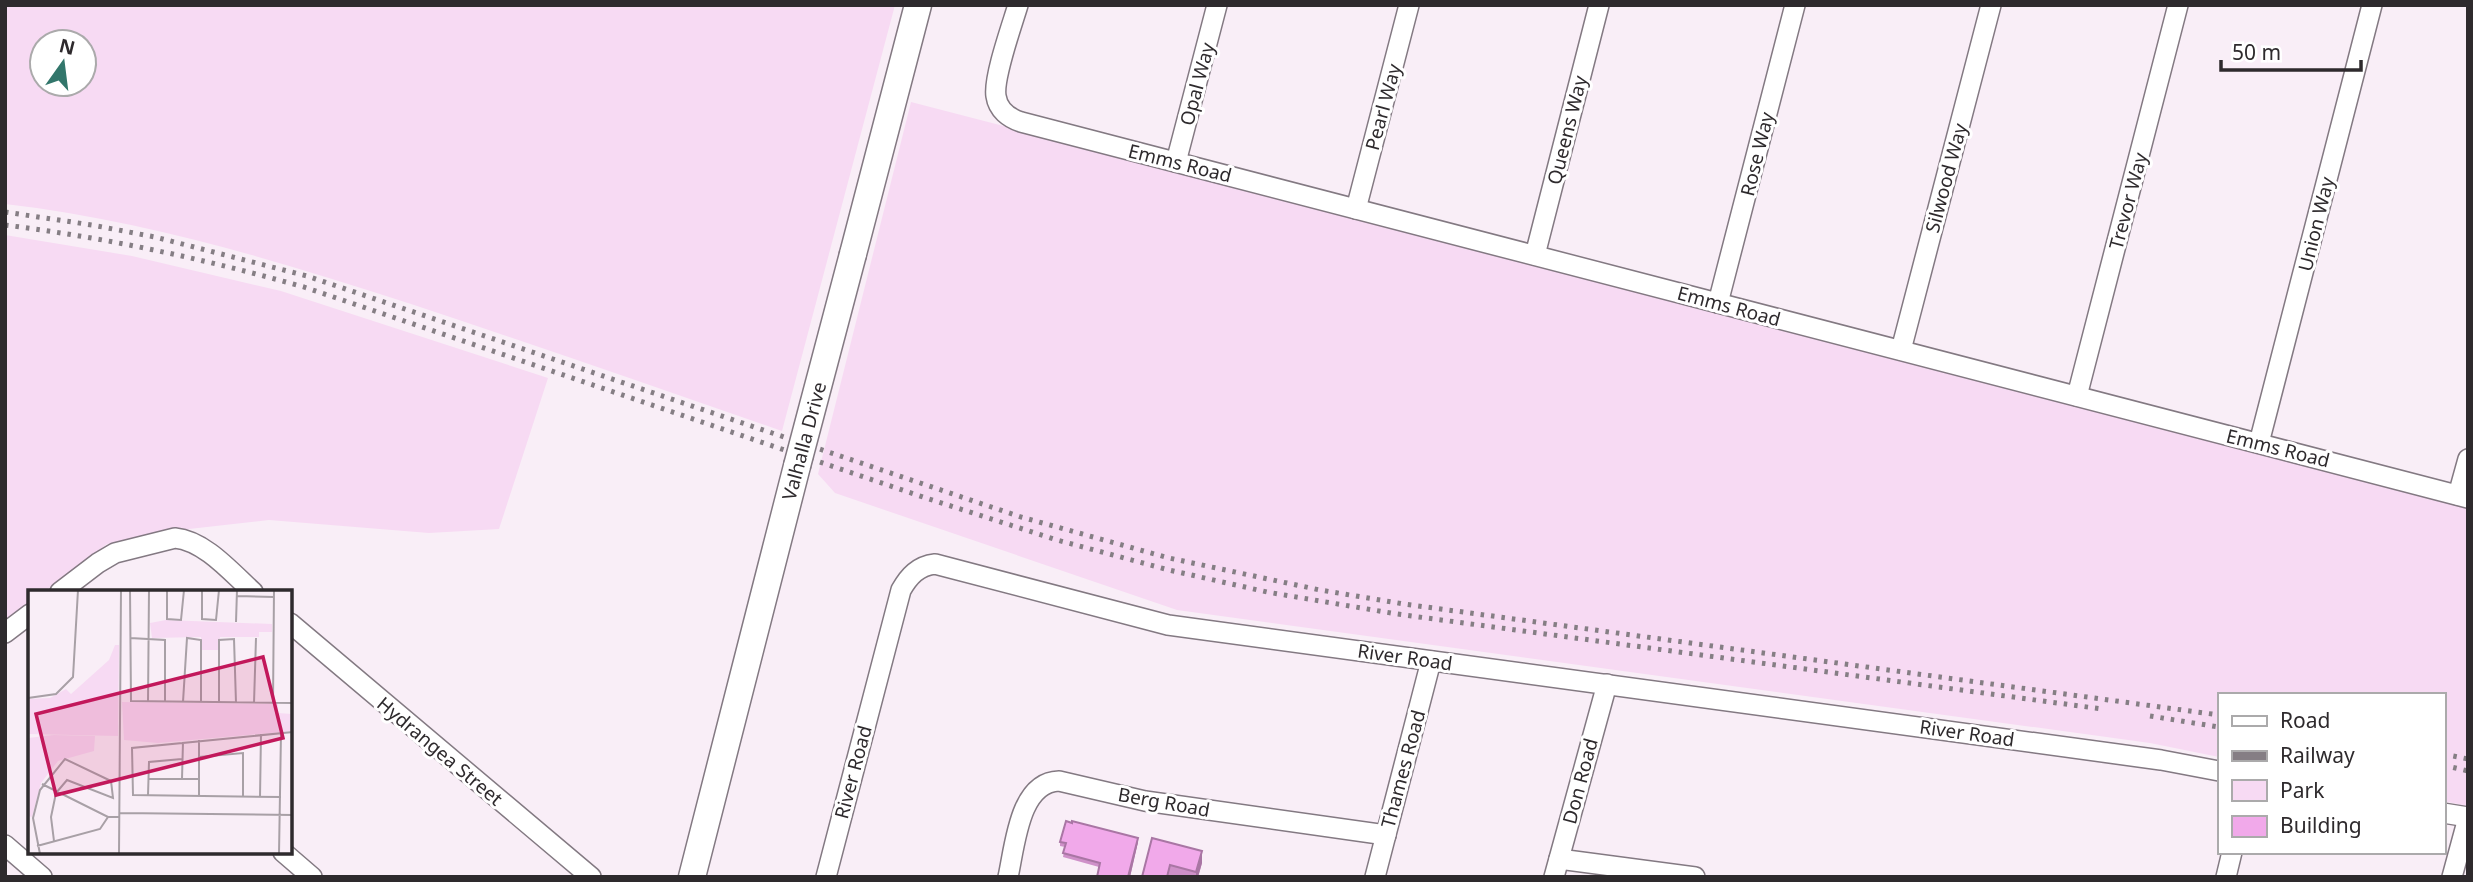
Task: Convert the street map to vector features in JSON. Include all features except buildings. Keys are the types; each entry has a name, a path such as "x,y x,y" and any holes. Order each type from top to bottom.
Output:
{"main road":[{"name":"Valhalla Drive","path":"692,877 918,5"}],"street":[{"name":"Emms Road","path":"1018,5 996,82 998,103 1007,115 1021,122 2463,496"},
{"name":"Opal Way","path":"1176,162 1217,5"},
{"name":"Pearl Way","path":"1356,209 1409,5"},
{"name":"Queens Way","path":"1535,255 1599,5"},
{"name":"Rose Way","path":"1718,303 1795,5"},
{"name":"Silwood Way","path":"1901,350 1991,5"},
{"name":"Trevor Way","path":"2077,396 2178,5"},
{"name":"Union Way","path":"2259,443 2372,5"},
{"path":"2463,496 2468,460"},
{"path":"63,590 116,553 175,538 201,547 251,590"},
{"name":"River Road","path":"826,877 901,590 913,573 926,565 944,566 1168,625 2149,758 2218,771"},
{"path":"5,633 28,616"},
{"name":"Hydrangea Street","path":"292,626 591,877"},
{"name":"Thames Road","path":"1375,877 1431,661"},
{"name":"Don Road","path":"1557,868 1606,684"},
{"name":"Berg Road","path":"1008,877 1026,802 1050,781 1145,801 1386,835"},
{"path":"2445,813 2468,818 2452,877"},
{"path":"14,850 42,877"},
{"path":"284,854 312,877"},
{"path":"2226,877 2232,854"},
{"path":"1557,868 1695,877"}],"green space":[{"path":"5,5 895,5 782,431 311,272 160,231 5,204"},
{"path":"911,102 2468,507 2468,806 2445,801 2445,693 2218,693 2218,757 2150,743 1177,610 835,493 818,474"},
{"path":"5,235 132,256 281,291 548,378 499,529 429,533 269,520 180,530 107,544 46,590 28,590 28,605 5,622"}],"railway":[{"path":"5,212 155,237 307,276 1021,517 1169,558 1320,590 1404,604 2218,715"},
{"path":"5,225 156,250 304,287 926,498 1057,540 1169,570 1267,592 1397,614 2102,709"},
{"path":"2150,716 2218,727"},
{"path":"2445,754 2468,759"},
{"path":"2445,765 2468,771"}]}
